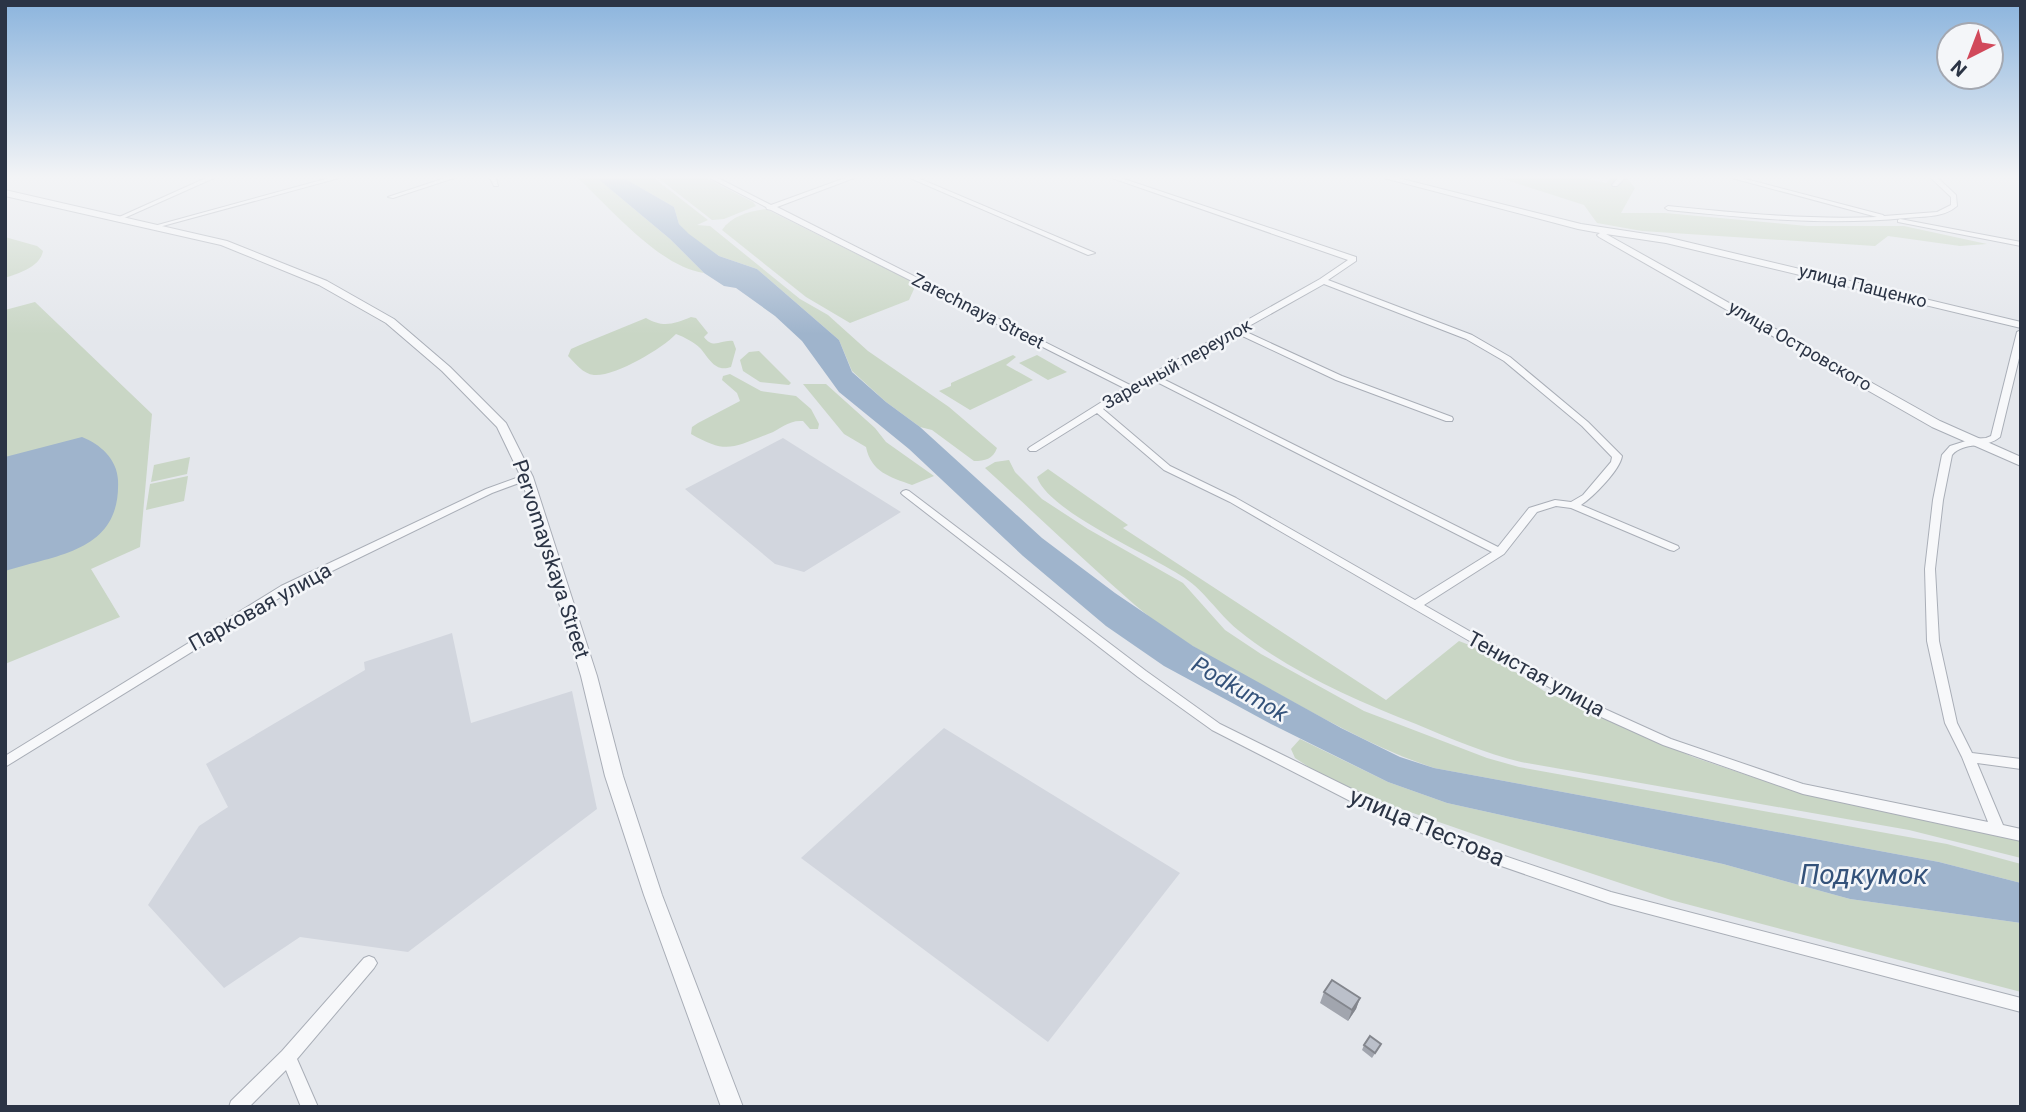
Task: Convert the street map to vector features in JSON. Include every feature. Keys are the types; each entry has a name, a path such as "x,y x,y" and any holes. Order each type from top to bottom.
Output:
{"street":[{"name":"Pervomayskaya Street","path":"172,230 224,243 263,258 323,283 385,317 483,404 502,426 527,477 589,676 623,803 653,895 732,1107"},
{"name":"Zarechnaya Street","path":"813,230 1130,387"},
{"path":"1036,230 1091,253"},
{"name":"Заречный переулок","path":"1033,449 1130,387 1153,377 1324,281 1353,259 1267,230"},
{"name":"улица Островского","path":"1589,230 1615,240 1900,404 1972,442 2021,462"},
{"name":"улица Пащенко","path":"1600,230 1666,240 2021,325"},
{"path":"1946,230 2021,244"},
{"path":"1324,281 1469,337 1507,359 1585,424 1617,456 1616,463 1586,497 1573,505"},
{"path":"1236,330 1328,373 1449,419"},
{"path":"1998,831 1951,723 1933,641 1930,569 1938,500 1947,455 1953,448 1972,442 1988,441 1994,437 2021,332"},
{"path":"1153,377 1500,552"},
{"name":"Тенистая улица","path":"1097,408 1167,468 1233,500 1603,713 1667,742 1803,789 2021,835"},
{"name":"Парковая улица","path":"5,762 285,589 489,491 527,477"},
{"name":"улица Пестова","path":"906,494 1216,727 1365,802 1486,855 1611,898 2021,1005"},
{"path":"1415,605 1500,552 1533,510 1555,503 1573,505 1674,548"},
{"path":"1968,757 2021,764"},
{"path":"237,1107 288,1057 369,963"},
{"path":"288,1057 310,1107"}],"shaded area":[{"path":"783,438 901,512 804,572 775,564 685,489"},
{"path":"452,633 471,723 572,691 597,809 408,952 300,937 224,988 148,905 199,826 228,807 206,764 365,670 364,662"},
{"path":"944,728 1180,873 1048,1042 801,858"}],"green space":[{"path":"632,230 659,230 704,273 670,260"},
{"path":"684,230 715,230 800,299 828,315 868,351 949,407 997,448 993,455 985,460 974,461 932,430 920,427 886,402 852,371 839,340 757,269 719,256"},
{"path":"722,230 808,230 909,280 914,289 909,300 850,323 806,297"},
{"path":"1636,230 1922,230 1987,244 1960,246 1888,236 1875,246"},
{"path":"5,237 37,246 43,251 41,257 28,269 5,278"},
{"path":"35,302 152,414 140,547 91,569 120,617 5,664 5,310"},
{"path":"646,318 668,324 696,318 708,333 704,337 707,341 733,341 736,349 731,367 717,366 698,346 676,334 637,361 613,372 594,375 586,373 568,356 571,349"},
{"path":"759,351 791,383 789,385 760,382 743,371 740,360 749,352"},
{"path":"1013,355 1016,357 1006,365 1033,380 970,410 939,391 951,386 951,383"},
{"path":"1037,355 1067,372 1048,380 1019,363"},
{"path":"730,374 761,391 796,396 811,409 819,424 818,429 810,429 803,421 793,422 756,439 729,447 713,444 691,434 692,427 740,401 737,393 722,380 723,376"},
{"path":"803,384 826,384 875,428 886,442 934,476 912,485 877,468 866,447 844,434"},
{"path":"190,457 187,474 151,482 154,465"},
{"path":"1009,460 1015,472 1042,499 1088,529 1183,583 1225,630 1261,654 1364,711 1487,758 1519,767 1947,844 2021,864 2021,883 1939,862 1434,768 1390,751 1328,721 1215,659 1150,617 985,468 995,462"},
{"path":"1048,469 1128,525 1123,528 1386,700 1459,641 1482,650 1544,691 1693,757 1800,793 2021,838 2021,858 1909,830 1521,762 1455,740 1324,684 1279,659 1238,630 1189,581 1059,504 1037,477"},
{"path":"188,476 184,501 146,510 150,484"},
{"path":"1300,739 1388,782 1447,803 1723,864 1850,899 2021,923 2021,992 1671,900 1387,804 1321,775 1295,758 1291,749"}],"water":[{"name":"Подкумок","path":"659,230 685,230 719,256 757,269 839,340 852,372 920,427 1042,538 1115,593 1193,646 1341,728 1400,757 1434,768 1939,862 2021,883 2021,923 1850,899 1723,864 1447,803 1388,782 1271,724 1164,666 1106,626 1023,556 909,449 839,392 802,341 775,316 736,288 724,286 704,273"},
{"path":"82,437 106,453 117,472 116,504 109,522 98,536 83,546 5,571 5,457"}],"building":[{"path":"1332,980 1360,998 1352,1010 1324,992"},
{"path":"1370,1036 1381,1044 1375,1053 1364,1045"}],"water label":[{"name":"Podkumok","path":"1240,689"}]}
